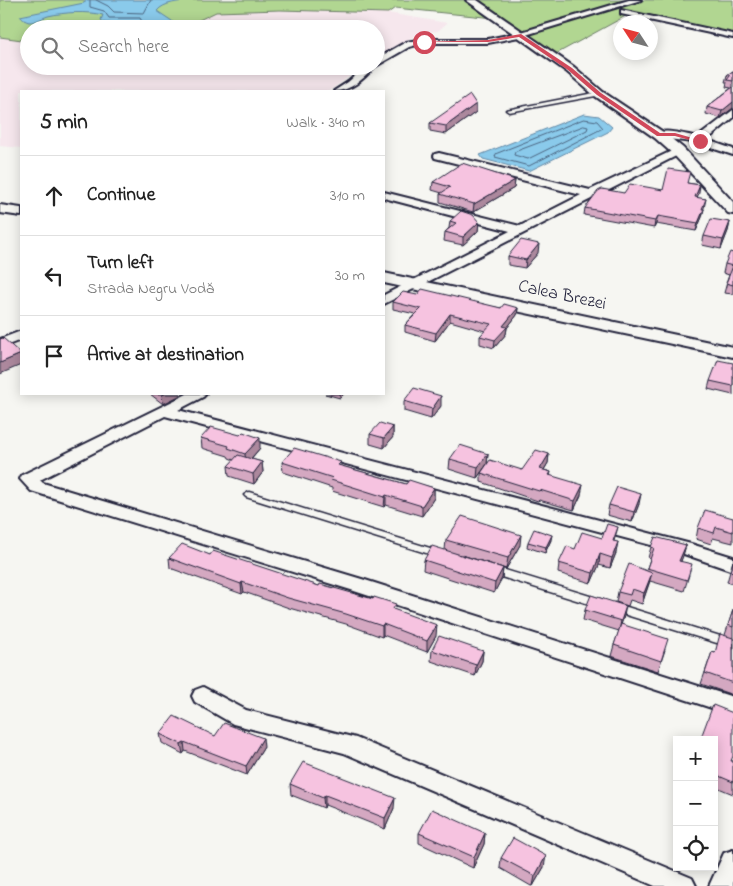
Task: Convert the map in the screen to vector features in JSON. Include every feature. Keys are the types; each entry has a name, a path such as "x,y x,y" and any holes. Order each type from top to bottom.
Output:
{"street":[{"path":"471,0 570,69 599,94 659,135 678,151 733,210"},
{"path":"385,58 406,45 424,42 488,41 519,35 637,0"},
{"path":"624,12 733,36"},
{"path":"340,90 351,84 361,75"},
{"path":"700,141 733,113"},
{"path":"659,135 675,135 733,152"},
{"path":"385,299 678,151"},
{"path":"439,156 591,194"},
{"path":"385,195 522,230"},
{"path":"0,209 20,212"},
{"name":"Calea Brezei","path":"385,278 733,352"},
{"path":"0,344 20,335"},
{"path":"196,395 28,479 37,487 358,585 733,706"},
{"path":"163,411 685,548 733,564"},
{"path":"203,696 241,718 348,745 683,886"},
{"path":"722,886 733,861"}],"lane":[{"path":"509,110 599,94"},
{"path":"249,495 448,556"},
{"path":"486,568 733,644"}],"shaded area":[{"path":"280,10 388,13 447,23 438,31 418,34 385,53 385,20 199,20 216,12"},
{"path":"0,37 20,40 20,75 351,75 330,90 20,90 20,148 0,146"}],"green space":[{"path":"0,0 733,0 733,33 658,17 658,15 633,12 627,15 613,15 613,23 554,55 504,19 395,8 388,13 280,10 216,12 199,20 20,20 20,40 0,37"}],"water":[{"path":"86,0 190,0 168,4 157,11 170,20 101,20 103,15 76,12 48,16 39,20 24,20 20,16 84,3"},
{"path":"584,114 599,116 612,127 608,132 529,171 483,159 480,155"}],"building":[{"path":"733,71 733,81 727,80 730,76 727,75"},
{"path":"733,87 733,102 722,111 707,107"},
{"path":"470,95 476,104 446,126 430,123"},
{"path":"462,163 515,180 474,204 440,194 450,187 433,182"},
{"path":"668,169 690,172 687,183 700,185 695,197 706,199 698,223 658,216 655,221 585,208 598,191 602,189 624,193 630,184 663,190"},
{"path":"461,211 473,215 479,222 463,237 445,232 456,223 450,221"},
{"path":"711,219 730,222 723,240 704,236"},
{"path":"521,240 539,244 526,260 508,256"},
{"path":"730,252 733,253 733,266 725,264"},
{"path":"733,266 733,285 726,283"},
{"path":"422,289 501,308 504,304 518,308 503,326 507,327 495,340 480,336 491,324 450,314 436,333 405,325 421,309 393,302 403,292 417,295"},
{"path":"3,338 20,354 0,363 0,339"},
{"path":"718,360 733,363 733,386 710,381"},
{"path":"414,388 441,396 432,409 404,401"},
{"path":"380,423 393,427 384,438 370,434"},
{"path":"211,427 240,435 243,432 260,438 245,454 228,448 229,446 201,438"},
{"path":"460,445 488,454 478,467 450,459"},
{"path":"294,448 341,462 338,465 406,484 409,480 434,488 422,506 386,495 385,497 282,462"},
{"path":"536,450 549,454 540,469 551,472 549,475 583,485 575,501 481,473 490,460 522,470"},
{"path":"238,455 262,462 253,474 228,466"},
{"path":"617,487 641,494 634,512 609,505"},
{"path":"705,510 733,518 733,532 716,527 714,533 698,528"},
{"path":"462,516 521,535 508,558 446,540"},
{"path":"607,524 618,527 613,541 618,542 612,558 600,554 593,573 559,563 567,546 575,549 582,532 602,538"},
{"path":"534,529 552,535 546,547 528,542"},
{"path":"655,537 686,545 679,561 692,564 687,580 647,568 654,548 651,547"},
{"path":"182,544 210,555 213,551 319,586 320,584 373,599 374,597 396,604 393,609 437,625 427,641 383,624 382,626 288,598 242,582 241,584 169,558"},
{"path":"432,546 503,568 495,583 424,560"},
{"path":"733,561 733,572 730,571"},
{"path":"629,564 652,573 644,593 632,589 630,595 618,592"},
{"path":"591,595 626,606 621,621 585,610"},
{"path":"733,610 733,627 728,625"},
{"path":"621,624 668,639 661,661 614,645"},
{"path":"720,634 733,638 733,683 705,673 712,652 715,653"},
{"path":"439,636 483,651 476,665 432,650"},
{"path":"713,705 733,713 733,756 731,761 733,761 733,782 718,776 718,736 701,736"},
{"path":"174,716 215,736 224,723 263,738 246,766 184,742 181,744 160,734"},
{"path":"303,762 395,798 385,818 325,795 323,798 290,784"},
{"path":"432,809 485,833 474,857 419,833"},
{"path":"513,838 546,856 535,876 501,858"}],"route":[{"path":"424,42 488,41 519,35 570,69 599,94 659,135 675,135 700,141"}]}
